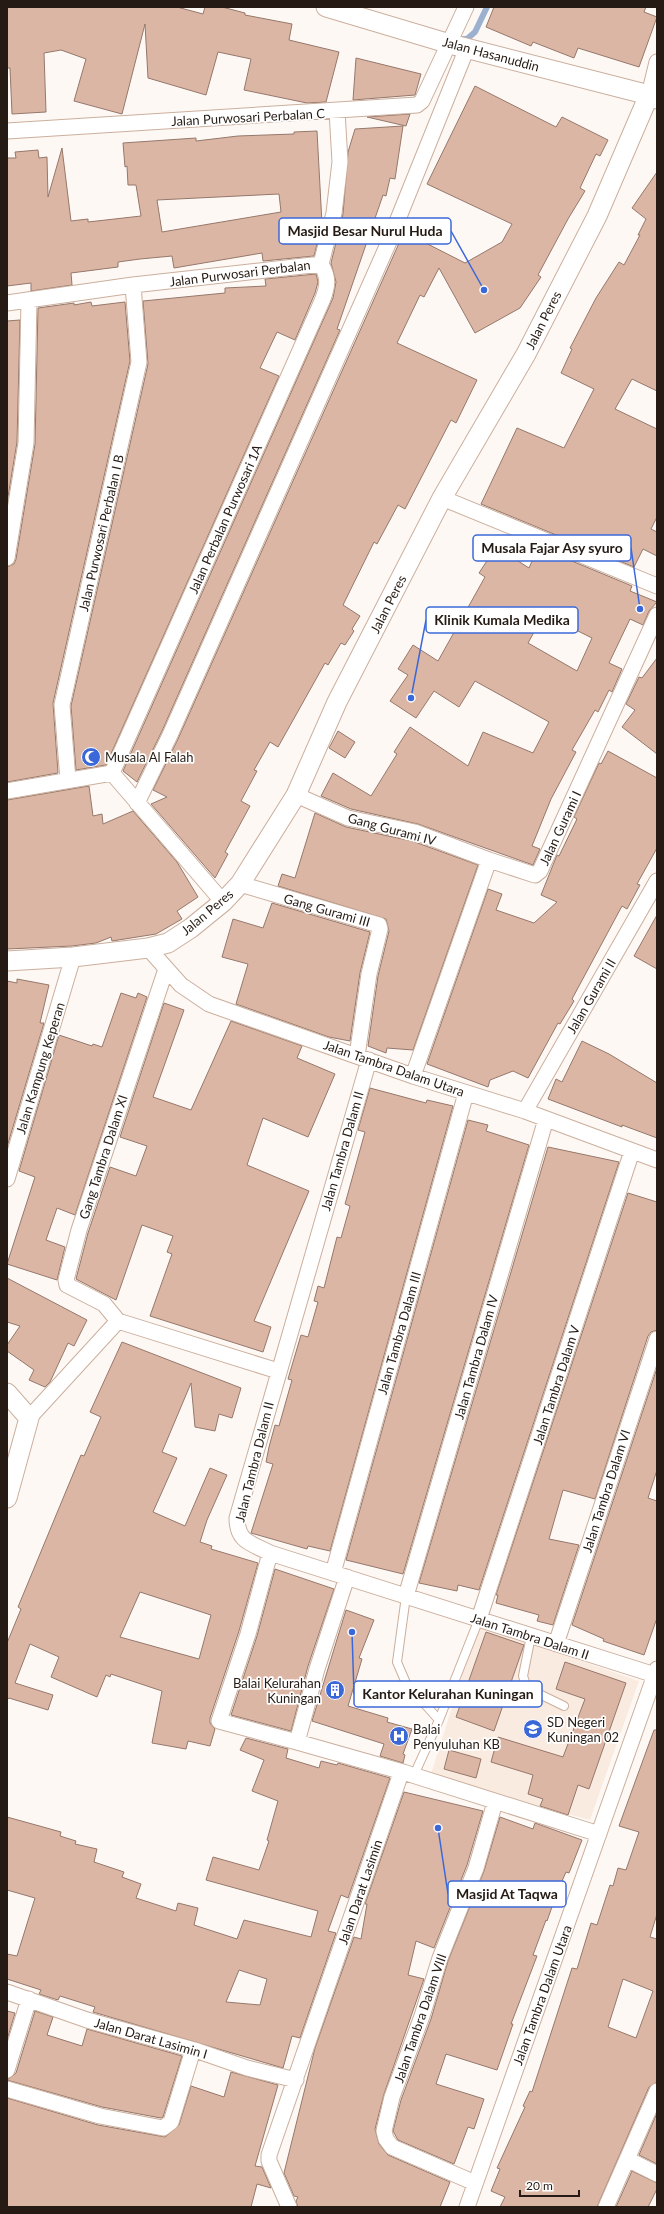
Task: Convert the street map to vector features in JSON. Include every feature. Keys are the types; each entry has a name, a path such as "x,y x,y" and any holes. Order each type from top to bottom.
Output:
{"street":[{"name":"Jalan Hasanuddin","path":"326,7 653,97"},
{"path":"137,803 170,735 388,244 466,7"},
{"name":"Jalan Purwosari Perbalan C","path":"7,131 337,111 420,104 455,42"},
{"path":"653,97 657,62"},
{"name":"Jalan Peres","path":"7,961 73,958 148,948 168,943 191,928 223,902 240,884 296,795 337,702 442,498 526,354 594,222 653,97"},
{"name":"Jalan Purwosari Perbalan","path":"7,303 133,285 321,264 334,213 340,162 337,111"},
{"name":"Jalan Perbalan Purwosari 1A","path":"112,773 322,301 328,282 327,274 321,264"},
{"name":"Jalan Purwosari Perbalan I B","path":"68,780 62,705 139,362 133,285"},
{"path":"7,558 26,442 29,300"},
{"path":"442,498 657,586"},
{"name":"Jalan Gurami I","path":"489,860 535,875 540,871 657,615"},
{"path":"7,791 112,773 223,902"},
{"name":"Gang Gurami IV","path":"296,795 348,818 415,832 489,860"},
{"path":"413,1076 489,860"},
{"name":"Jalan Gurami II","path":"525,1111 657,881"},
{"name":"Gang Gurami III","path":"240,884 378,925 380,929 368,981 363,1058"},
{"name":"Jalan Tambra Dalam Utara","path":"148,948 181,985 209,1004 413,1076 525,1111 657,1160"},
{"name":"Jalan Kampung Keperan","path":"7,1179 73,958"},
{"name":"Gang Tambra Dalam XI","path":"118,1321 108,1307 68,1285 66,1280 79,1230 166,969"},
{"name":"Jalan Tambra Dalam II","path":"363,1058 237,1518 237,1530 244,1539 270,1553 556,1644 656,1672"},
{"name":"Jalan Tambra Dalam III","path":"297,1742 466,1093"},
{"name":"Jalan Tambra Dalam IV","path":"406,1596 546,1119"},
{"name":"Jalan Tambra Dalam V","path":"479,1620 632,1151"},
{"path":"7,1498 29,1418 118,1321 278,1371"},
{"name":"Jalan Tambra Dalam VI","path":"556,1644 657,1339"},
{"path":"7,1393 29,1418"},
{"path":"270,1553 248,1634 218,1720 409,1773 495,1802 599,1834"},
{"name":"Jalan Tambra Dalam Utara","path":"467,2207 599,1834 652,1702 656,1672"},
{"name":"Jalan Darat Lasimin","path":"289,2207 269,2158 399,1776 409,1773"},
{"name":"Jalan Tambra Dalam VIII","path":"475,2183 392,2147 386,2139 384,2131 392,2097 422,2016 440,1958 476,1868 495,1802"},
{"name":"Jalan Darat Lasimin I","path":"7,1992 87,2020 193,2050 247,2068 296,2080"},
{"path":"7,2070 29,1999"},
{"path":"7,2089 100,2116 163,2128 171,2122 193,2050"},
{"path":"606,2207 657,2091"},
{"path":"627,2160 657,2174"}],"lane":[{"path":"406,1596 397,1662 406,1683 439,1720"},
{"path":"409,1773 439,1720 479,1620"},
{"path":"531,1636 523,1676 524,1683 527,1688 564,1706"}],"shaded area":[{"name":"SD Negeri Kuningan 02","path":"478,1625 639,1681 590,1820 430,1777"}],"building":[{"path":"7,7 177,7 203,14 205,7 222,7 245,13 245,15 292,24 289,40 339,52 326,102 307,103 244,90 251,59 218,52 206,95 148,78 145,24 122,114 74,101 86,59 61,50 44,53 46,112 12,114 10,68 7,68"},
{"path":"494,7 646,7 644,12 657,17 639,67 578,48 574,58 533,42 531,46 486,27"},
{"path":"356,58 421,74 415,95 353,100"},
{"path":"475,86 556,127 562,117 608,140 600,156 596,154 580,188 585,191 538,275 541,277 520,308 475,333 439,268 424,297 420,295 397,343 477,380 456,423 451,420 405,509 398,505 377,544 374,542 343,605 360,616 352,629 354,631 345,645 341,643 328,665 325,663 278,747 270,742 254,770 257,771 241,801 250,806 225,852 228,854 215,878 151,804 167,797 153,790 178,739 404,232 465,263 502,242 512,224 427,184"},
{"path":"410,114 406,126 367,117"},
{"path":"403,126 395,179 390,178 386,196 383,195 337,329 340,330 162,731 137,782 123,771 333,298 336,282 331,263 343,214 348,152 355,129"},
{"path":"317,131 322,224 314,256 263,261 262,253 174,268 172,256 140,259 118,262 118,267 71,273 72,285 31,291 31,283 7,286 7,158 16,158 15,152 38,150 39,158 47,157 48,197 62,148 71,221 88,219 88,222 141,216 136,185 128,185 127,166 125,167 123,143 196,138 196,141 238,136 294,134 294,132","holes":["279,194 281,212 162,232 157,200"]},
{"path":"657,172 657,391 632,379 615,409 657,429 657,517 651,529 657,532 657,556 643,549 634,567 481,504 517,428 564,448 594,389 561,373 572,349 570,348 596,298 619,262 624,265 640,235 638,235 646,219 632,208"},
{"path":"316,274 318,282 315,293 295,340 277,332 260,368 279,376 106,765 76,770 71,706 148,364 143,301 225,293 225,288 266,286 265,279"},
{"path":"91,302 92,306 125,302 130,361 53,703 58,773 7,782 7,567 14,564 16,559 35,444 38,308"},
{"path":"20,320 17,442 7,503 7,321"},
{"path":"496,547 529,568 538,547 632,586 630,591 657,602 649,611 643,625 630,619 609,663 622,669 612,692 609,690 598,712 595,710 572,750 576,752 551,799 532,846 540,849 533,865 418,824 351,809 321,796 333,773 371,796 397,754 394,752 410,727 468,766 483,732 533,753 549,722 475,681 459,707 434,691 416,718 390,701 408,675 398,669 413,645 438,661 485,577 479,573","holes":["544,614 592,638 577,671 528,643"]},
{"path":"657,658 657,754 622,727 635,710 626,704 639,677 642,678"},
{"path":"338,731 355,742 345,758 329,748"},
{"path":"608,751 657,778 657,848 637,884 640,885 627,909 622,906 572,999 574,1001 560,1024 558,1023 528,1078 513,1071 490,1080 488,1087 427,1064 488,889 502,894 496,910 534,923 557,902 541,895 557,855 559,856 577,819 574,817 599,763 601,764"},
{"path":"89,786 93,816 102,814 103,824 133,811 177,862 198,897 177,911 182,919 156,934 112,941 111,937 96,943 72,946 7,949 7,800"},
{"path":"315,813 346,827 412,841 478,865 413,1050 387,1048 386,1053 368,1046 378,976 389,931 386,919 278,886 282,874 295,878"},
{"path":"272,903 370,932 360,973 350,1041 329,1037 236,1004 248,964 222,957 233,919 263,928"},
{"path":"657,915 657,969 634,956"},
{"path":"17,979 49,985 40,1023 44,1023 7,1147 7,981 17,983"},
{"path":"121,993 136,998 138,993 147,997 75,1215 57,1208 46,1240 65,1247 57,1280 7,1264 35,1177 19,1171 59,1035 92,1046 93,1044 102,1047"},
{"path":"164,1003 184,1010 153,1097 191,1110 231,1021 302,1046 297,1058 335,1074 308,1137 263,1118 247,1165 309,1191 254,1321 271,1327 263,1352 150,1316 172,1254 167,1252 173,1236 142,1225 116,1300 76,1279 88,1233 110,1167 136,1176 147,1146 120,1137"},
{"path":"582,1041 609,1054 657,1083 657,1138 622,1125 622,1127 548,1099 556,1079 562,1082"},
{"path":"370,1088 426,1103 427,1100 453,1106 330,1551 308,1546 307,1549 251,1533 273,1464 266,1462 269,1447 275,1425 279,1426 292,1380 288,1379 301,1335 308,1337 318,1302 314,1301 318,1286 324,1288 337,1237 341,1238 350,1206 345,1204 365,1132 358,1130"},
{"path":"468,1120 488,1125 486,1131 529,1145 403,1574 346,1560"},
{"path":"548,1147 619,1162 479,1590 458,1585 457,1591 419,1583"},
{"path":"628,1193 657,1202 657,1330 651,1332 648,1336 595,1499 563,1490 549,1539 579,1545 553,1625 537,1621 539,1615 496,1603 498,1595 496,1595"},
{"path":"7,1278 87,1320 74,1346 68,1343 50,1382 45,1387 29,1380 34,1370 7,1351 7,1345 20,1326 7,1322"},
{"path":"122,1342 241,1388 232,1418 219,1414 215,1431 195,1427 191,1383 162,1452 177,1458 153,1512 185,1526 210,1468 227,1475 207,1520 200,1542 212,1546 211,1549 258,1563 239,1631 210,1718 210,1723 215,1729 210,1746 188,1741 186,1749 152,1743 162,1691 111,1674 110,1677 106,1675 97,1697 51,1677 59,1657 30,1644 15,1683 53,1695 48,1710 9,1698 7,1700 7,1643 21,1609 18,1607 81,1455 84,1456 101,1417 90,1412","holes":["140,1592 211,1615 199,1659 120,1637"]},
{"path":"657,1368 657,1470 648,1498 657,1501 657,1618 644,1655 603,1641 604,1639 572,1625"},
{"path":"275,1569 334,1589 308,1666 291,1731 231,1715 257,1636"},
{"path":"346,1610 374,1620 359,1658 362,1659 348,1706 388,1718 387,1722 412,1729 403,1754 405,1755 403,1763 380,1756 384,1744 312,1721"},
{"path":"486,1632 524,1645 494,1731 456,1717"},
{"path":"565,1662 626,1683 589,1789 578,1785 568,1815 540,1806 543,1799 528,1794 533,1775 491,1762 498,1737 563,1757 585,1699 556,1689"},
{"path":"654,1730 657,1730 657,1914 650,1937 657,1939 657,2082 649,2087 597,2207 500,2207 505,2197 491,2191 500,2169 497,2168 525,2107 523,2106 530,2091 532,2092 572,1968 577,1969 591,1923 597,1925 610,1885 613,1886 618,1868 626,1870 639,1832 619,1826","holes":["623,1979 653,1991 636,2038 608,2027"]},
{"path":"246,1738 288,1749 286,1758 319,1768 321,1761 337,1765 338,1763 390,1778 348,1898 341,1895 328,1931 336,1933 300,2038 292,2036 283,2068 93,2012 95,2007 60,1996 58,2000 39,1994 41,1990 7,1979 7,1954 17,1956 35,1898 7,1890 7,1817 61,1832 60,1836 76,1841 75,1844 97,1849 94,1862 124,1872 122,1877 141,1884 136,1898 176,1911 178,1903 198,1908 194,1925 237,1939 244,1920 311,1937 318,1911 206,1880 213,1857 259,1870 269,1841 267,1840 278,1801 252,1791 264,1760 240,1750","holes":["239,1970 267,1979 260,2005 226,2002"]},
{"path":"449,1750 481,1759 476,1778 444,1769"},
{"path":"404,1792 483,1811 467,1865 434,1948 416,1941 408,1975 424,1979 384,2094 375,2129 379,2144 388,2155 450,2182 440,2207 298,2207 296,2201 298,2197 294,2196 284,2173 315,2048 354,1937 361,1939 367,1904 365,1904"},
{"path":"500,1817 533,1829 535,1823 582,1840 569,1873 566,1872 558,1890 533,1955 537,1956 511,2024 513,2024 497,2070 446,2054 436,2084 484,2099 474,2129 468,2127 454,2164 398,2140 393,2131 401,2100 431,2019 448,1961 484,1871"},
{"path":"7,2011 15,2013 7,2040"},
{"path":"35,2011 53,2017 47,2035 82,2046 87,2029 182,2056 163,2117 161,2118 102,2107 7,2080 16,2073"},
{"path":"231,2072 278,2085 255,2166 262,2167 271,2188 257,2184 251,2207 7,2207 7,2098 98,2125 165,2137 179,2125 191,2086 224,2097"},
{"path":"657,2113 657,2164 639,2155"},
{"path":"632,2171 657,2183 657,2189 648,2207 616,2207"}],"waterway":[{"path":"461,39 467,39 475,32 487,7"}],"place":[{"name":"Masjid Besar Nurul Huda","path":"484,290"},
{"name":"Musala Fajar Asy syuro","path":"640,609"},
{"name":"Klinik Kumala Medika","path":"411,698"},
{"name":"Musala Al Falah","path":"91,757"},
{"name":"Kantor Kelurahan Kuningan","path":"352,1632"},
{"name":"Balai Kelurahan Kuningan","path":"335,1690"},
{"name":"SD Negeri Kuningan 02","path":"533,1729"},
{"name":"Balai Penyuluhan KB","path":"399,1736"},
{"name":"Masjid At Taqwa","path":"438,1828"}]}
